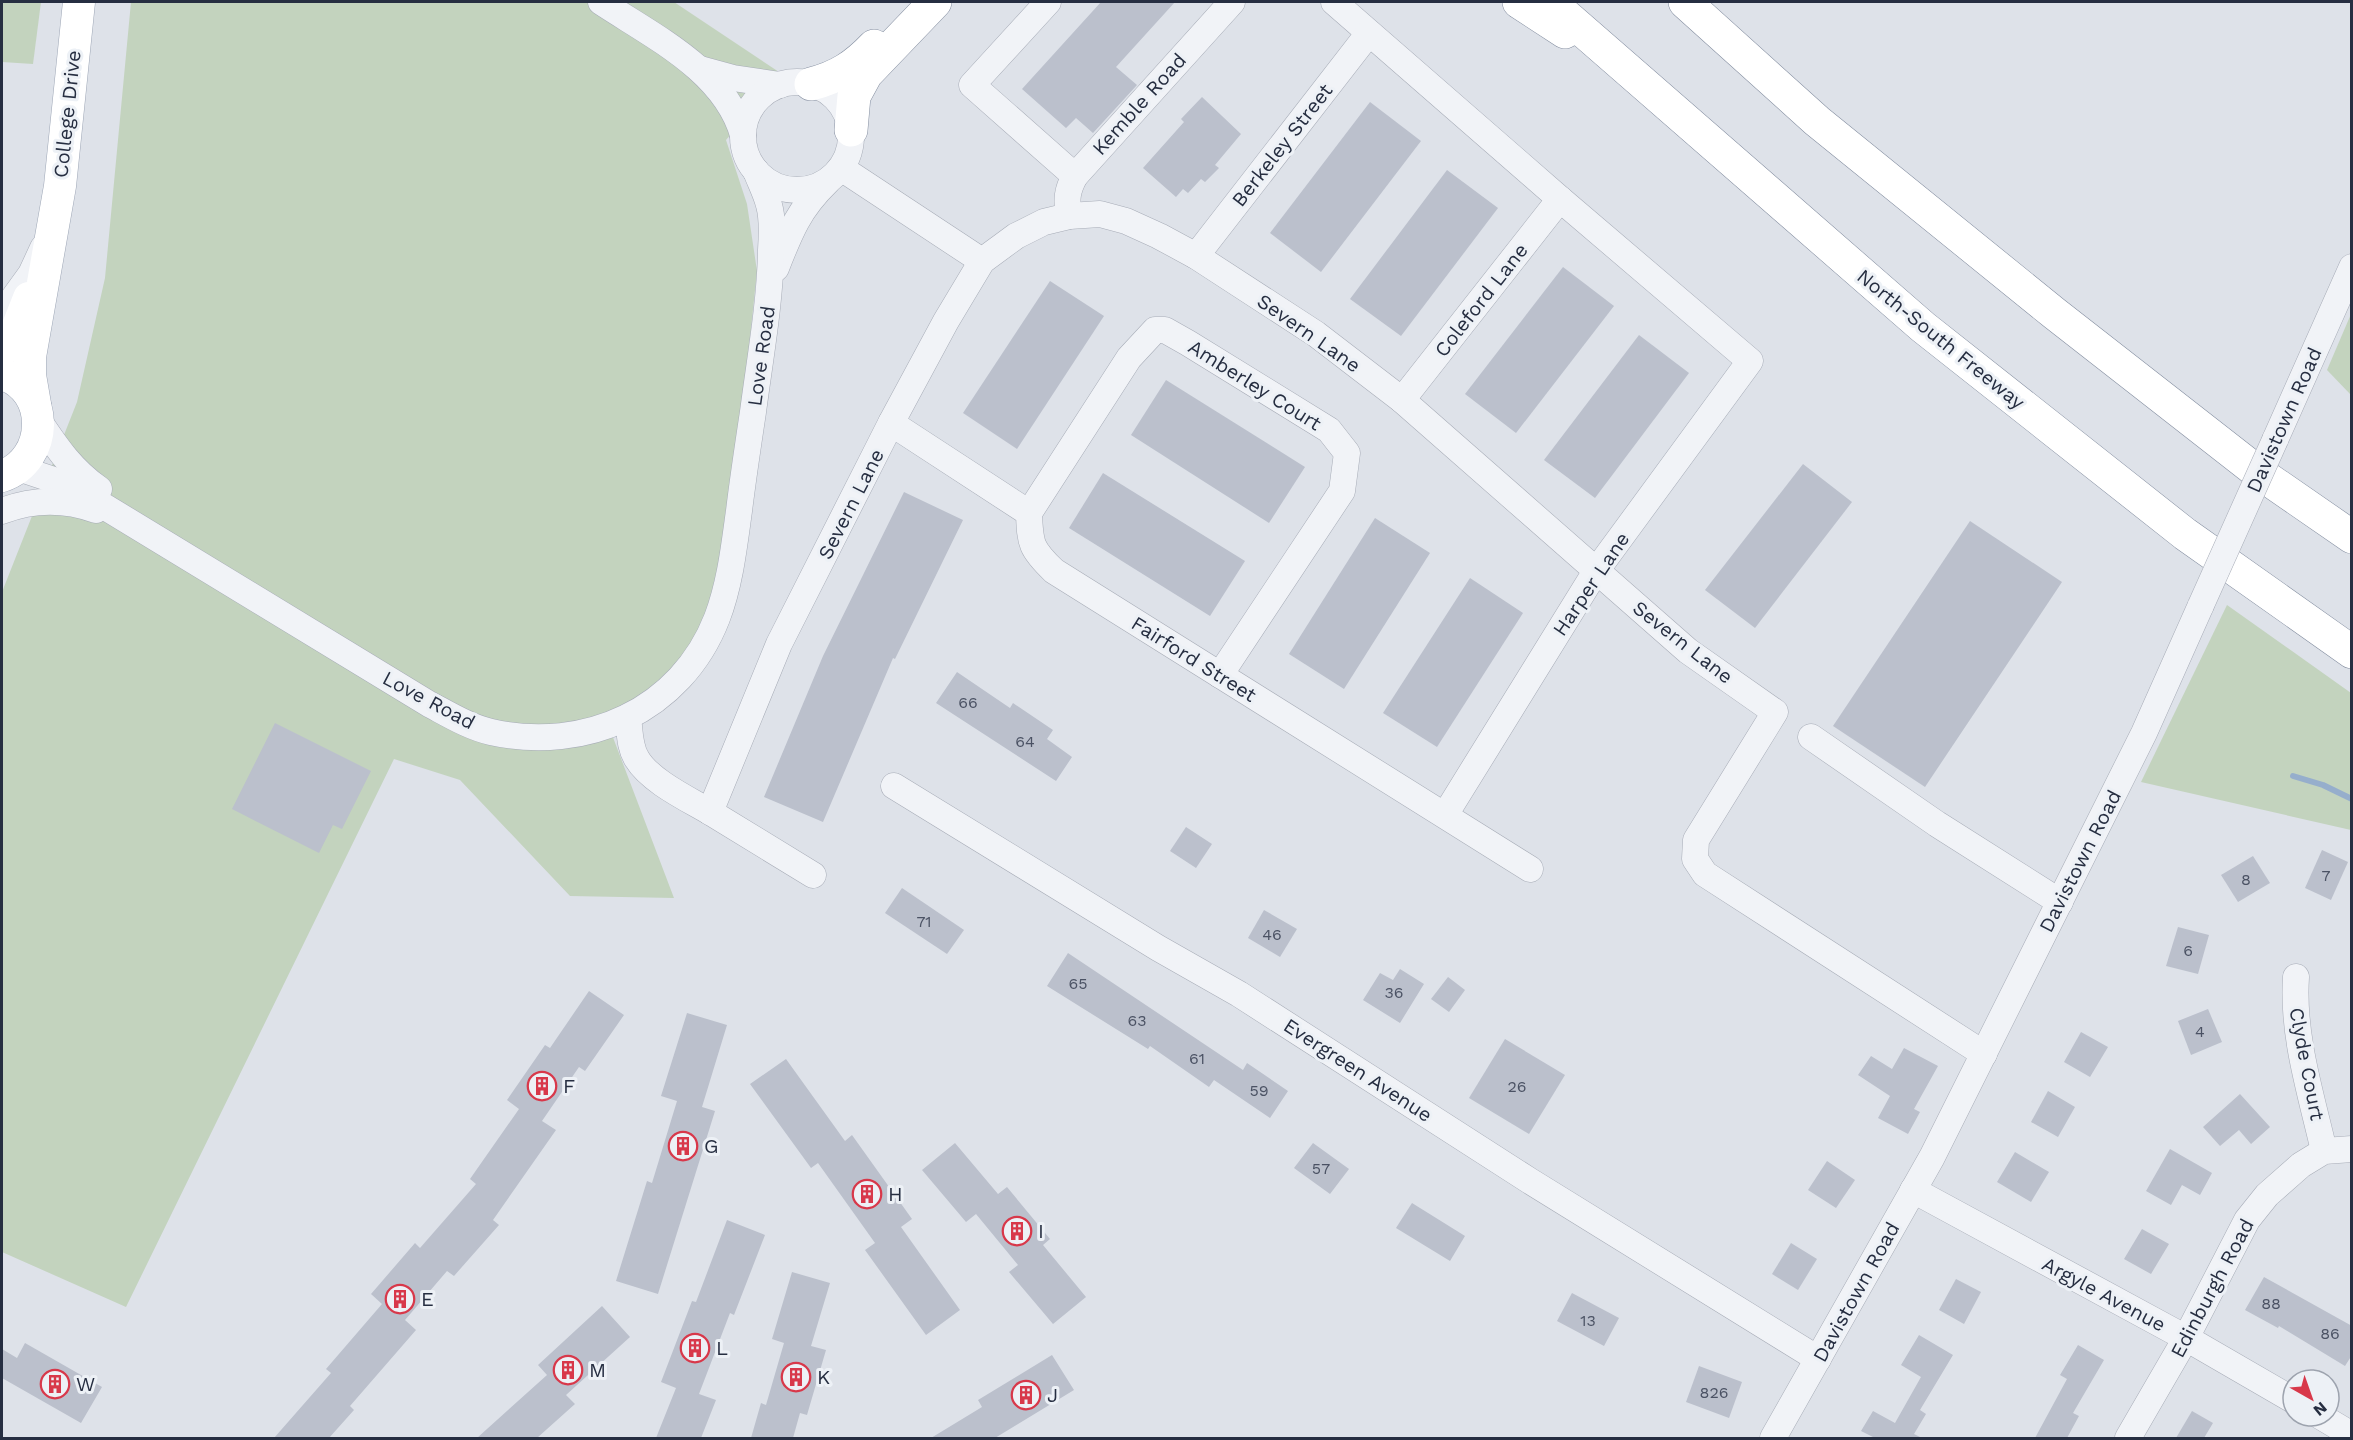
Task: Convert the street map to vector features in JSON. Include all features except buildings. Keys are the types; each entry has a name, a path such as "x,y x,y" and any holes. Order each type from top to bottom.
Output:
{"highway":[{"path":"795,85 830,79 853,66 917,2"},
{"path":"851,130 854,96 866,74 935,2"},
{"path":"1519,2 1642,83"},
{"name":"North-South Freeway","path":"1550,2 1923,327 2185,534 2352,652"},
{"path":"1685,2 1817,121 2036,298 2255,470 2352,537"}],"main road":[{"name":"College Drive","path":"37,412 31,385 30,357 60,186 79,2"},
{"name":"College Drive","path":"2,351 16,331 37,279 54,226"},
{"path":"2,374 19,383 37,412 35,446 7,473"}],"street":[{"path":"601,2 700,69 733,108 743,135 746,154 756,171 776,186 795,190 817,187 836,174 849,152 851,130 845,111 837,100 824,89 755,83 700,69"},
{"path":"1048,2 972,85 1075,176"},
{"name":"Kemble Road","path":"1069,216 1066,201 1067,189 1075,176 1232,2"},
{"path":"1334,2 1560,200"},
{"name":"Berkeley Street","path":"1196,256 1369,33"},
{"path":"743,135 744,125 751,109 765,93 795,85"},
{"name":"Love Road","path":"7,473 69,485 429,704 465,723 489,731 535,738 577,735 628,717 672,685 699,651 717,617 732,561 771,282 769,204 756,171"},
{"path":"836,174 982,261"},
{"name":"Love Road","path":"771,282 787,240 804,206 836,174"},
{"name":"Harper Lane","path":"1445,815 1596,571 1750,361 1560,200"},
{"name":"Coleford Lane","path":"1402,400 1560,200"},
{"name":"Severn Lane","path":"710,812 779,644 891,423 946,321 982,261 1016,237 1044,222 1069,216 1100,214 1126,221 1196,256 1316,334 1402,400 1688,651 1775,712 1696,840 1695,859 1705,874 1984,1054"},
{"path":"2,314 31,274 54,226"},
{"name":"Davistown Road","path":"1773,1438 1913,1190 1984,1054 2144,733 2352,267"},
{"name":"Amberley Court","path":"1029,513 1129,358 1155,330 1166,330 1329,430 1347,453 1342,491 1220,675"},
{"name":"Love Road","path":"37,412 80,476 180,551"},
{"path":"891,423 1029,513"},
{"path":"2,511 49,501 83,505 107,514 180,551"},
{"name":"Fairford Street","path":"1029,513 1030,540 1038,556 1054,571 1530,869"},
{"path":"628,717 631,744 637,760 661,782 813,875"},
{"path":"1811,737 1937,824 2060,902"},
{"name":"Evergreen Avenue","path":"894,786 1158,948 1239,994 1530,1181 1818,1359"},
{"name":"Clyde Court","path":"2296,977 2294,1004 2296,1030 2324,1151"},
{"name":"Edinburgh Road","path":"2128,1438 2186,1338 2247,1220 2267,1195 2301,1165 2324,1151 2352,1149"},
{"name":"Argyle Avenue","path":"1913,1190 2186,1338 2281,1393"}],"green space":[{"path":"2,2 41,2 33,64 2,62"},
{"path":"131,2 674,2 782,74 726,140 747,204 757,271 732,513 705,623 674,668 647,694 606,719 674,898 570,896 460,780 394,759 126,1307 2,1252 2,592 77,402 105,278"},
{"path":"2351,314 2352,395 2327,370"},
{"path":"2227,605 2351,693 2351,830 2141,782"}],"waterway":[{"path":"2293,776 2323,785 2352,799"}],"place":[{"name":"F","path":"542,1086"},
{"name":"G","path":"683,1146"},
{"name":"H","path":"867,1194"},
{"name":"I","path":"1017,1231"},
{"name":"E","path":"400,1299"},
{"name":"L","path":"695,1348"},
{"name":"M","path":"568,1370"},
{"name":"K","path":"796,1377"},
{"name":"W","path":"55,1384"},
{"name":"J","path":"1026,1395"}]}
